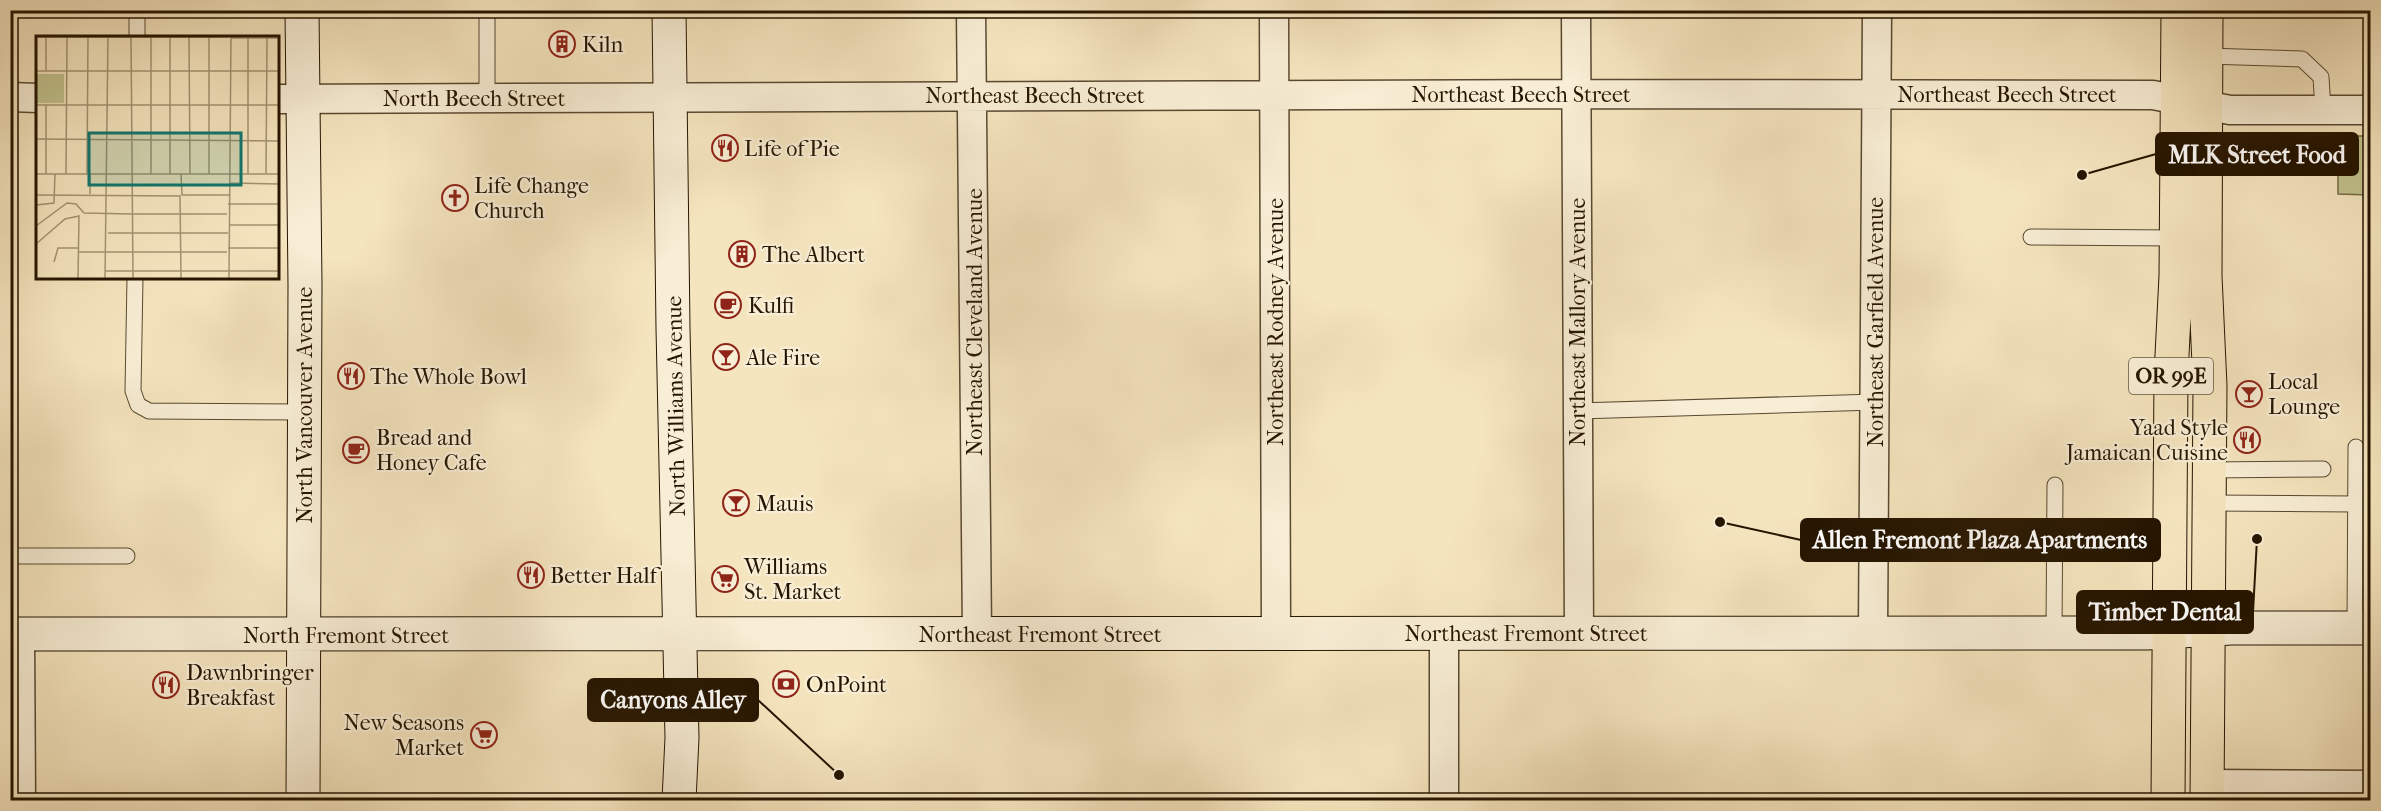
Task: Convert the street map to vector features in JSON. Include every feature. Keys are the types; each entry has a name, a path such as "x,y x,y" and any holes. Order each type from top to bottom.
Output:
{"main road":[{"name":"North Vancouver Avenue","path":"302,10 290,99 306,285 303,801"},
{"name":"North Williams Avenue","path":"669,10 673,328 681,633 682,738 679,801"},
{"name":"OR 99E","path":"2178,10 2192,102 2209,365 2207,792"},
{"name":"OR 99E","path":"2168,801 2171,375 2177,238 2192,102 2206,56 2206,10"},
{"name":"Northeast Fremont Street","path":"681,633 1874,633 2169,632 2363,628"},
{"name":"North Fremont Street","path":"15,634 681,633"}],"street":[{"name":"Northeast Cleveland Avenue","path":"972,10 977,634"},
{"name":"Northeast Rodney Avenue","path":"1274,10 1276,633"},
{"name":"Northeast Mallory Avenue","path":"1576,10 1579,633"},
{"name":"Northeast Garfield Avenue","path":"1874,633 1877,10"},
{"name":"Northeast Beech Street","path":"670,97 2153,94 2230,110 2370,111"},
{"name":"North Beech Street","path":"290,99 670,97"},
{"path":"10,98 36,98"},
{"path":"1444,633 1444,801"},
{"path":"15,634 21,801"},
{"path":"2207,792 2367,790"}],"lane":[{"path":"137,10 137,36"},
{"path":"486,10 487,98"},
{"path":"2206,56 2302,59 2321,77 2323,110"},
{"path":"2031,237 2177,238"},
{"path":"135,279 133,391 138,405 149,411 304,412"},
{"path":"1578,411 1875,402"},
{"path":"2356,447 2356,504 2363,556 2363,628"},
{"path":"2209,470 2323,469"},
{"path":"2054,632 2055,485"},
{"path":"2209,503 2356,504"},
{"path":"10,556 127,556"}],"green space":[{"path":"2338,136 2370,136 2370,195 2338,194"}],"place":[{"name":"Kiln","path":"562,44"},
{"name":"Life of Pie","path":"725,148"},
{"name":"MLK Street Food","path":"2082,175"},
{"name":"Life Change Church","path":"455,198"},
{"name":"The Albert","path":"742,254"},
{"name":"Kulfi","path":"728,305"},
{"name":"Ale Fire","path":"726,357"},
{"name":"The Whole Bowl","path":"351,376"},
{"name":"Local Lounge","path":"2249,394"},
{"name":"Yaad Style Jamaican Cuisine","path":"2247,440"},
{"name":"Bread and Honey Cafe","path":"356,450"},
{"name":"Mauis","path":"736,503"},
{"name":"Allen Fremont Plaza Apartments","path":"1720,522"},
{"name":"Timber Dental","path":"2257,539"},
{"name":"Better Half","path":"531,575"},
{"name":"Williams St. Market","path":"725,579"},
{"name":"OnPoint","path":"786,684"},
{"name":"Dawnbringer Breakfast","path":"166,685"},
{"name":"New Seasons Market","path":"484,735"},
{"name":"Canyons Alley","path":"839,775"}]}
